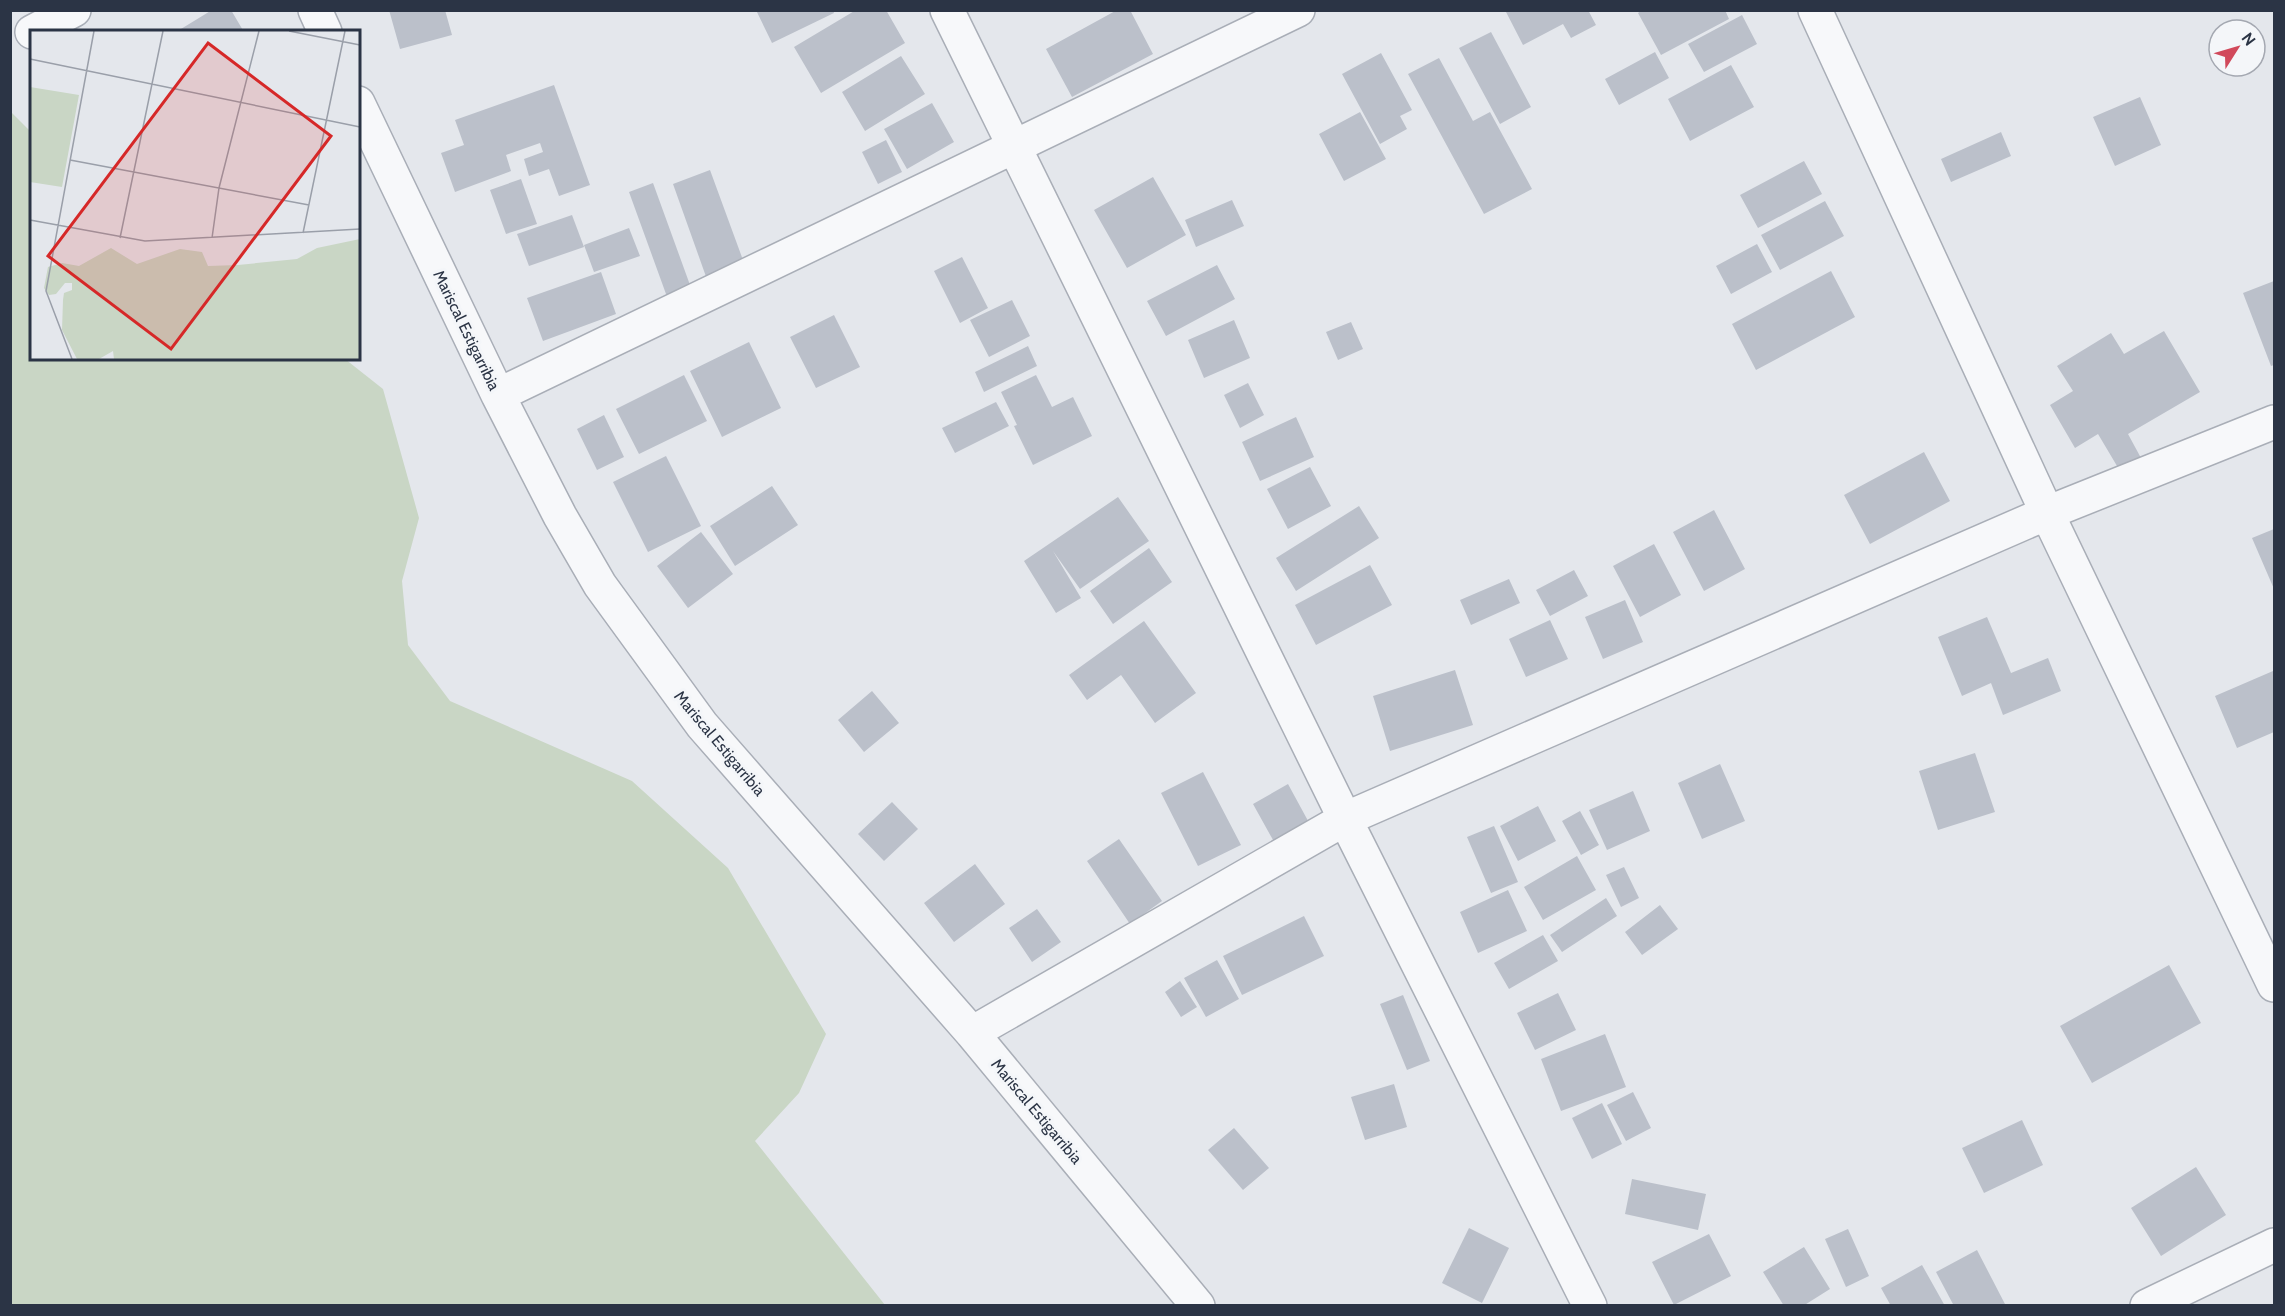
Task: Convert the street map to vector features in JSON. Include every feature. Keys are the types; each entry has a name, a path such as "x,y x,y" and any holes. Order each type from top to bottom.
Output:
{"street":[{"path":"36,30 74,10"},
{"path":"315,10 324,30"},
{"path":"947,10 1344,819 1590,1305"},
{"path":"498,395 1298,10"},
{"path":"1815,10 2047,513 2274,985"},
{"path":"10,42 30,33"},
{"name":"Mariscal Estigarribia","path":"360,107 498,395 560,516 600,585 702,725 972,1033 1198,1305"},
{"path":"972,1033 1344,819 2047,513 2274,422"},
{"path":"2147,1305 2274,1245"}],"green space":[{"path":"10,111 30,131 30,360 346,360 383,389 419,518 402,581 408,645 450,701 632,781 728,868 826,1034 799,1093 755,1141 885,1305 11,1305"}],"building":[{"path":"212,10 231,10 243,30 179,30"},
{"path":"389,10 445,10 452,35 400,49"},
{"path":"756,10 833,10 834,13 772,43"},
{"path":"856,10 886,10 905,43 821,93 794,47"},
{"path":"1117,10 1130,10 1153,54 1072,97 1046,49"},
{"path":"1505,10 1588,10 1596,25 1571,38 1563,24 1523,45"},
{"path":"1642,10 1725,10 1729,19 1661,55 1638,13"},
{"path":"1742,15 1757,44 1704,72 1688,44"},
{"path":"1491,32 1531,107 1500,124 1459,48"},
{"path":"1655,52 1669,78 1619,105 1605,79"},
{"path":"1381,53 1412,110 1400,116 1407,129 1380,144 1342,74"},
{"path":"901,56 925,94 865,131 842,92"},
{"path":"1439,58 1473,121 1490,112 1532,189 1484,214 1408,74"},
{"path":"1731,65 1754,107 1690,141 1668,99"},
{"path":"554,85 590,185 559,196 549,169 529,176 524,159 543,152 540,143 506,155 511,171 455,192 441,153 464,145 455,120"},
{"path":"2140,97 2161,145 2115,166 2093,117"},
{"path":"932,103 954,142 907,169 884,129"},
{"path":"1360,112 1386,159 1344,181 1319,134"},
{"path":"2001,132 2011,156 1951,182 1941,159"},
{"path":"886,140 902,172 878,184 862,152"},
{"path":"1804,161 1822,194 1758,228 1740,195"},
{"path":"710,170 747,271 709,285 673,184"},
{"path":"1153,177 1186,235 1127,268 1094,210"},
{"path":"521,179 537,224 506,234 490,190"},
{"path":"653,183 694,296 670,305 629,192"},
{"path":"1232,200 1244,226 1196,247 1185,220"},
{"path":"1825,201 1844,236 1780,270 1761,235"},
{"path":"572,215 584,247 529,266 517,234"},
{"path":"629,228 640,256 594,272 584,245"},
{"path":"1757,244 1772,272 1731,294 1716,266"},
{"path":"962,257 988,308 960,323 934,271"},
{"path":"1217,265 1235,299 1166,336 1147,301"},
{"path":"1831,271 1855,317 1756,370 1732,324"},
{"path":"601,272 616,314 543,341 527,298"},
{"path":"2274,281 2274,365 2271,366 2243,293"},
{"path":"1012,300 1030,336 989,357 970,320"},
{"path":"834,315 860,367 816,388 790,337"},
{"path":"1234,320 1250,358 1204,378 1188,340"},
{"path":"1351,322 1363,349 1338,360 1326,332"},
{"path":"2164,331 2200,392 2128,434 2141,458 2120,471 2098,434 2075,448 2050,405 2073,391 2057,366 2111,333 2124,354"},
{"path":"749,342 781,408 722,437 690,371"},
{"path":"1028,346 1037,366 984,392 975,372"},
{"path":"684,375 707,421 639,454 616,409"},
{"path":"1036,375 1052,407 1073,397 1092,436 1033,465 1001,392"},
{"path":"1248,383 1264,415 1240,428 1224,395"},
{"path":"996,402 1009,426 955,453 942,428"},
{"path":"604,415 624,457 597,470 577,429"},
{"path":"1296,417 1314,457 1260,481 1242,442"},
{"path":"1924,452 1950,501 1870,544 1844,495"},
{"path":"666,456 701,526 648,552 613,482"},
{"path":"1310,467 1331,506 1288,529 1267,489"},
{"path":"772,486 798,525 735,566 710,526"},
{"path":"1118,497 1149,541 1080,589 1053,551 1081,598 1056,613 1024,561"},
{"path":"1359,506 1379,538 1296,591 1276,558"},
{"path":"1714,510 1745,569 1704,591 1673,532"},
{"path":"2274,529 2274,589 2252,538"},
{"path":"701,532 733,574 688,608 657,566"},
{"path":"1654,544 1681,595 1640,617 1613,566"},
{"path":"1149,548 1172,582 1113,624 1090,591"},
{"path":"1370,565 1392,605 1316,645 1295,605"},
{"path":"1574,570 1588,596 1550,616 1536,590"},
{"path":"1509,579 1520,603 1471,625 1460,600"},
{"path":"1625,600 1643,642 1603,659 1585,617"},
{"path":"1987,617 2011,673 2048,658 2061,691 2003,715 1991,683 1962,696 1938,637"},
{"path":"1550,620 1568,659 1526,677 1509,639"},
{"path":"1144,621 1196,693 1155,723 1121,675 1087,700 1069,675"},
{"path":"1455,670 1473,725 1390,751 1373,696"},
{"path":"2273,671 2274,732 2237,748 2215,696"},
{"path":"872,691 899,723 864,752 838,720"},
{"path":"1975,753 1995,812 1938,830 1919,771"},
{"path":"1720,764 1745,821 1702,839 1678,783"},
{"path":"1203,772 1241,845 1198,866 1161,793"},
{"path":"1288,784 1313,830 1278,849 1253,804"},
{"path":"1633,791 1650,831 1607,850 1589,810"},
{"path":"892,802 918,829 884,861 858,834"},
{"path":"1538,806 1556,841 1518,861 1500,826"},
{"path":"1580,811 1599,845 1581,855 1562,821"},
{"path":"1494,826 1518,882 1491,893 1467,837"},
{"path":"1119,839 1162,901 1130,924 1087,861"},
{"path":"1577,856 1596,890 1543,920 1524,887"},
{"path":"975,864 1005,904 954,942 924,903"},
{"path":"1624,867 1639,898 1621,907 1606,875"},
{"path":"1508,890 1527,931 1478,953 1460,912"},
{"path":"1606,898 1617,916 1562,952 1550,935"},
{"path":"1660,905 1678,929 1642,955 1625,932"},
{"path":"1037,909 1061,942 1032,962 1009,928"},
{"path":"1304,916 1324,956 1242,995 1223,956"},
{"path":"1543,935 1558,961 1509,989 1494,963"},
{"path":"1217,960 1239,999 1206,1017 1184,978"},
{"path":"2169,965 2201,1023 2092,1083 2060,1026"},
{"path":"1180,981 1197,1007 1181,1017 1165,992"},
{"path":"1558,993 1576,1030 1535,1050 1517,1013"},
{"path":"1403,995 1430,1061 1407,1070 1380,1004"},
{"path":"1605,1034 1626,1087 1561,1111 1541,1059"},
{"path":"1394,1084 1407,1127 1365,1140 1351,1097"},
{"path":"1633,1092 1651,1128 1626,1141 1607,1105"},
{"path":"1602,1103 1622,1144 1592,1159 1572,1118"},
{"path":"2022,1120 2043,1165 1984,1193 1962,1148"},
{"path":"1234,1128 1269,1168 1243,1190 1208,1150"},
{"path":"2196,1167 2226,1215 2161,1256 2131,1208"},
{"path":"1632,1179 1706,1194 1698,1230 1625,1214"},
{"path":"1469,1228 1509,1248 1482,1303 1442,1283"},
{"path":"1848,1229 1869,1276 1846,1287 1825,1239"},
{"path":"1709,1234 1731,1276 1674,1305 1652,1262"},
{"path":"1804,1247 1830,1289 1803,1306 1784,1306 1763,1272"},
{"path":"1977,1250 2006,1306 1954,1306 1936,1272"},
{"path":"1922,1265 1945,1306 1891,1306 1881,1288"}]}
